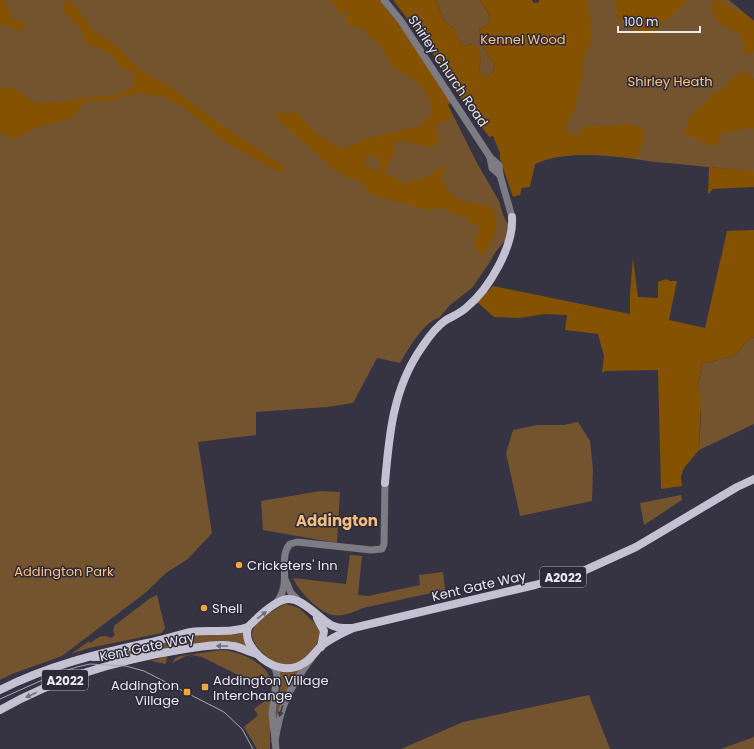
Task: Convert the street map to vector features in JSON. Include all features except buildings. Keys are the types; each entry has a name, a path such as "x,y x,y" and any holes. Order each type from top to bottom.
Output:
{"main road":[{"path":"385,483 391,428 398,392 404,376 421,347 436,329 445,321 467,307 493,276 503,257 512,232 512,217"},
{"name":"Kent Gate Way","path":"353,628 535,585 581,572 636,547 737,487 754,479"},
{"path":"285,599 300,602 312,612 339,628 353,628 335,636 303,664 290,668 279,667 266,661 258,655 247,638 248,626 276,603 285,599"},
{"path":"312,612 322,625 324,631 321,647"},
{"name":"Kent Gate Way","path":"0,690 55,665 88,656 191,632 212,630 238,631 248,626"},
{"name":"Kent Gate Way","path":"0,710 62,682 134,659 201,647 233,646 258,655"},
{"path":"88,656 100,658 125,656 134,659"}],"street":[{"name":"Shirley Church Road","path":"384,0 401,21 490,156 492,168 500,175 512,217"},
{"path":"276,603 282,597 286,581 285,551 290,544 297,542 371,550 382,548 384,544 385,483"},
{"path":"286,581 291,593 300,602"},
{"path":"243,650 260,660 276,681"},
{"path":"275,745 281,710 287,694 315,654"},
{"path":"266,661 274,668 277,675 272,714 275,745"}],"green space":[{"name":"Addington Park","path":"0,0 372,0 448,105 477,163 499,201 503,215 512,232 494,254 472,288 450,305 439,318 433,320 422,330 400,363 377,358 353,403 327,407 256,412 256,435 198,442 212,533 188,559 166,573 145,593 62,656 12,674 0,680"},
{"path":"0,0 2,0 9,7 10,18 21,21 25,26 23,31 0,24"},
{"path":"331,0 380,0 405,32 452,102 448,105 453,117 437,125 436,130 438,133 438,142 432,147 408,142 398,142 392,144 396,148 385,173 406,184 414,179 423,179 445,166 445,172 441,176 443,183 454,196 470,203 489,206 494,211 497,224 493,238 482,256 474,245 479,227 476,224 468,223 466,216 454,215 445,208 428,210 372,195 360,181 346,177 330,167 277,119 279,111 288,114 297,112 317,134 342,149 368,138 420,126 430,116 432,105 428,96 418,82 392,66 380,45 371,38 363,28 350,26 345,21 349,14 347,10 342,16","holes":["366,157 377,157 380,164 380,171 371,169 364,161"]},
{"name":"Kennel Wood","path":"393,0 436,0 444,20 457,31 457,38 464,46 472,44 476,46 481,57 479,70 483,75 488,77 493,72 495,65 485,50 479,29 485,27 490,20 487,10 479,0 532,0 534,3 539,2 539,0 588,0 591,23 591,42 585,55 581,83 574,112 565,128 569,133 576,137 584,127 588,126 632,125 644,131 643,142 639,152 635,158 571,155 546,160 535,164 530,187 522,188 520,195 513,197 500,159 500,153 493,136 489,137 452,86 431,50"},
{"path":"436,0 479,0 487,10 490,20 485,27 479,29 485,50 495,65 493,72 488,77 483,76 479,70 481,57 472,44 464,46 457,38 457,31 444,20"},
{"name":"Shirley Heath","path":"569,0 729,0 754,21 754,172 611,156 563,156 548,159 535,164 530,187"},
{"path":"615,0 688,0 650,36 621,22 617,15"},
{"path":"716,0 726,3 734,11 740,10 754,21 754,52 748,55 743,52 743,40 738,32 724,26 716,19 711,4"},
{"path":"63,1 73,3 94,31 117,46 142,72 166,84 206,114 287,169 281,173 227,143 185,108 164,97 140,93 104,101 85,101 72,118 35,128 16,139 6,136 0,131 0,88 13,88 35,103 59,102 88,97 117,95 133,87 134,73 119,66 111,54 86,43 81,29 64,12"},
{"path":"747,72 754,80 754,129 745,129 720,134 718,145 712,146 686,135 685,129 690,116 702,106 711,95 725,88 738,73"},
{"path":"709,167 754,171 754,187 713,189 708,194"},
{"path":"754,230 754,337 749,339 734,356 702,364 698,386 701,401 699,450 684,468 681,476 682,486 661,489 658,370 605,371 602,373 604,356 598,334 565,330 567,315 544,314 520,318 494,317 477,302 493,286 630,314 633,258 638,297 658,298 658,282 666,279 670,281 677,281 669,320 705,328 727,231"},
{"path":"754,337 754,424 699,450 701,415 698,386 702,364 734,356 749,339"},
{"path":"578,422 590,441 593,469 592,501 520,516 506,453 513,430 537,425 564,425"},
{"path":"321,491 340,492 337,543 263,530 261,501"},
{"path":"681,495 682,500 644,525 640,503"},
{"path":"350,555 362,556 358,595 368,596 420,585 419,575 443,572 445,590 363,608 345,615 333,615 327,613 316,606 299,589 293,578 346,584"},
{"path":"157,595 165,628 162,633 89,648 71,654 89,641 90,643 103,636 111,638 115,635 113,630 115,625 149,599"},
{"path":"286,604 299,608 320,628 318,640 314,649 296,665 291,666 279,664 266,656 255,644 252,633 253,629 261,620 277,608"},
{"path":"245,632 248,647 232,641 216,641 149,653 149,651 158,648 158,644 196,635 239,634"},
{"path":"153,645 145,649 145,653 132,657 117,653"},
{"path":"222,650 245,656 259,664 265,670 272,683 250,681 202,657 192,655 186,656 172,663 175,658 180,656"},
{"path":"167,656 166,664 151,661"},
{"path":"304,666 286,692 275,722 280,690 279,670"},
{"path":"589,695 610,749 401,749 463,722"},
{"path":"270,697 270,749 257,749 244,727 258,715 254,709"},
{"path":"754,737 754,749 721,749"}],"tram line":[{"path":"0,699 58,673 77,667 90,664 126,666 144,671 224,712 242,729 253,749"}],"place":[{"name":"Cricketers' Inn","path":"239,565"},
{"name":"Shell","path":"204,608"},
{"name":"Addington Village Interchange","path":"205,687"},
{"name":"Addington Village","path":"187,692"}],"district":[{"name":"Addington","path":"337,520"}]}
